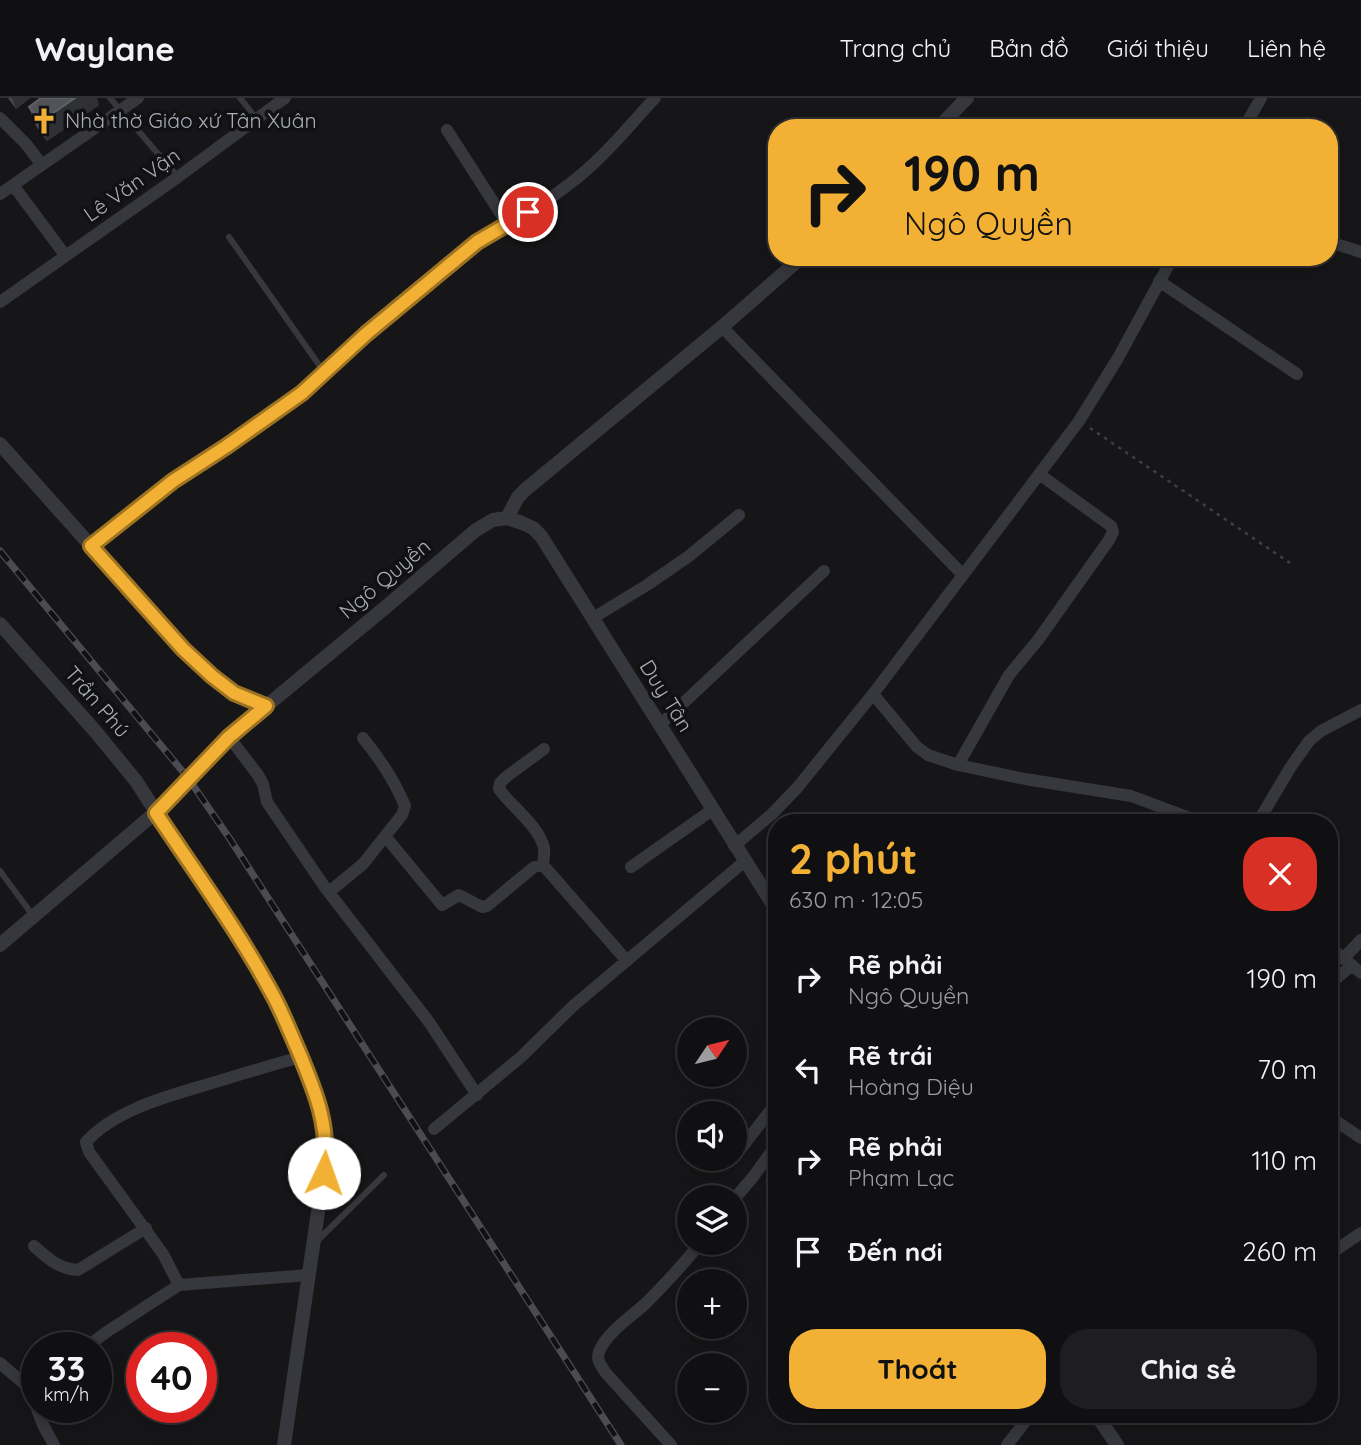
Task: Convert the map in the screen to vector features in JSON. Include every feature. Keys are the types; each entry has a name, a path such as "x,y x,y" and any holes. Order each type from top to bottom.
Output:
{"street":[{"path":"0,194 138,98"},
{"name":"Lê Văn Vận","path":"0,302 285,98"},
{"path":"91,546 173,481 286,405 477,242 568,186 625,132 655,98"},
{"path":"947,119 967,98"},
{"path":"1249,119 1261,98"},
{"path":"0,118 19,136 42,165"},
{"path":"447,130 508,225"},
{"path":"13,185 65,255"},
{"path":"1338,245 1361,252"},
{"path":"507,519 518,497 525,490 792,266"},
{"path":"772,814 797,788 873,694 1079,421 1118,358 1168,266"},
{"path":"1159,281 1297,373"},
{"path":"722,327 963,575"},
{"path":"0,444 183,649 234,693 266,706"},
{"path":"958,765 1009,675 1046,629 1113,532 1111,526 1040,474"},
{"path":"593,618 648,585 739,516"},
{"name":"Duy Tân","path":"507,519 533,528 541,536 768,897"},
{"name":"Ngô Quyền","path":"0,945 156,813 229,737 476,530 493,520 507,519"},
{"path":"660,724 824,571"},
{"name":"Trần Phú","path":"0,624 136,781 259,971 281,1011 317,1098 326,1144 324,1173 284,1445"},
{"path":"873,694 917,747 928,755 958,765 1025,779 1131,796 1179,814"},
{"path":"1263,814 1309,741 1361,710"},
{"path":"229,737 258,775 267,802 329,892 429,1022 477,1096"},
{"path":"329,892 363,864 402,815 405,806 398,788 363,738"},
{"path":"544,749 506,777 500,783 499,789 539,837 544,849 543,865 627,961"},
{"path":"631,867 712,810"},
{"path":"734,845 768,817"},
{"path":"385,836 442,905 459,895 482,907 486,906 534,867 543,865"},
{"path":"434,1129 477,1096 573,1006 745,861"},
{"path":"1338,977 1352,966 1361,940"},
{"path":"1338,954 1352,966"},
{"path":"179,1285 163,1254 89,1152 86,1142 93,1134 115,1120 152,1100 301,1057"},
{"path":"747,1140 768,1114"},
{"path":"1338,1122 1361,1138"},
{"path":"746,1185 768,1156"},
{"path":"34,1246 67,1270 78,1270 146,1228"},
{"path":"1338,1249 1361,1233"},
{"path":"671,1445 605,1372 598,1360 598,1354 621,1324 667,1282 690,1255"},
{"path":"107,1332 179,1285 309,1275"},
{"path":"0,1363 21,1378"},
{"path":"42,1423 54,1445"},
{"path":"1007,1445 1024,1423"},
{"path":"1102,1423 1117,1445"}],"lane":[{"path":"110,98 178,177"},
{"path":"240,98 256,118"},
{"path":"229,237 324,372"},
{"path":"0,871 34,917"},
{"path":"313,1245 384,1175"}],"path":[{"path":"1079,421 1290,563"}],"building":[{"path":"41,98 75,98 40,122 29,107"}],"railway":[{"path":"0,551 188,778 621,1445"}],"place":[{"name":"Nhà thờ Giáo xứ Tân Xuân","path":"44,121"}],"route":[{"path":"324,1173 326,1144 317,1098 281,1011 253,961 156,813 229,737 266,706 234,693 212,676 183,649 91,546 173,481 302,393 366,334 477,242 528,212"}]}
